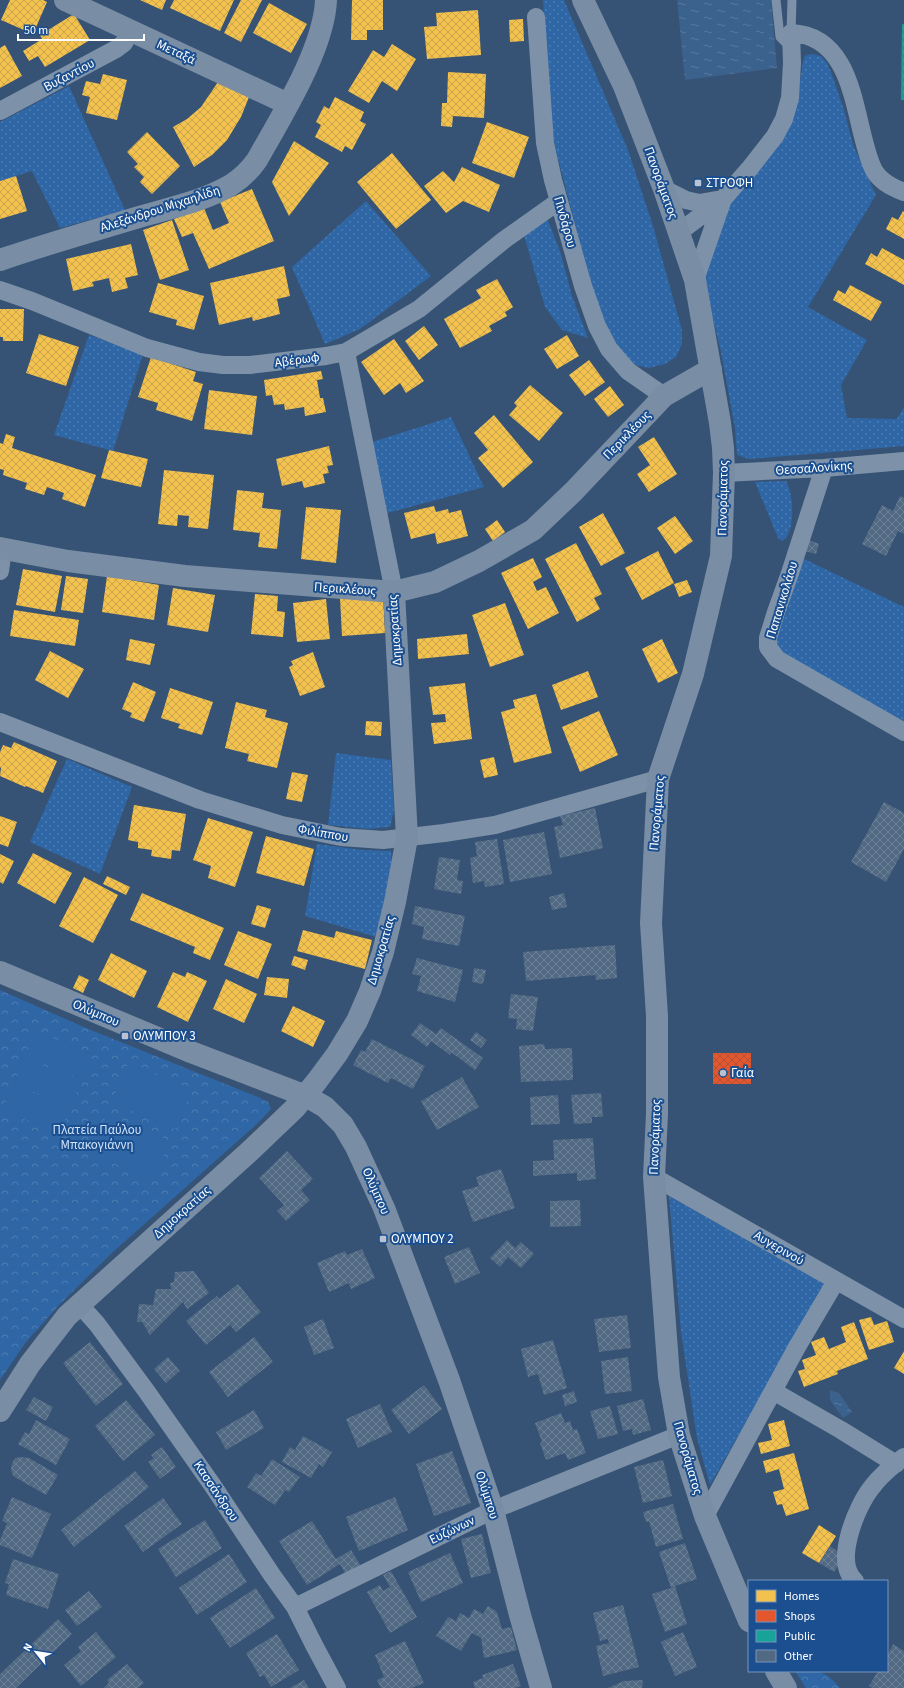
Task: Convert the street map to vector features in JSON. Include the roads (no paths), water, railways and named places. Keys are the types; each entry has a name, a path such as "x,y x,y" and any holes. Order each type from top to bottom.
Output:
{"street":[{"name":"Μεταξά","path":"65,0 288,104"},
{"name":"Aλεξάνδρου Mιχαηλίδη","path":"0,260 53,242 176,207 214,193 236,181 253,165 288,104 310,60 325,14 326,0"},
{"name":"Πανοράματος","path":"583,0 624,86 664,189 695,280 720,423 724,473 721,556 693,674 658,779 651,923 657,1016 657,1114 654,1177 670,1377 678,1436 705,1516 748,1619"},
{"name":"Πινδάρου","path":"536,17 545,143 553,180 583,286 604,339 612,353 628,371 664,396"},
{"name":"Βυζαντίου","path":"0,111 116,49 124,42 130,31"},
{"path":"678,233 723,199 754,163 774,136 784,119 790,98 792,41 807,35 814,37 829,48 844,72 872,167 886,184 904,192"},
{"path":"664,189 686,200 699,203 723,199"},
{"path":"695,280 723,199"},
{"name":"Αβέρωφ","path":"0,290 32,301 147,348 199,362 223,365 250,365 326,356 346,352 419,309 504,240 559,201"},
{"name":"Δημοκρατίας","path":"0,1411 43,1346 58,1326 79,1304 250,1151 306,1096 334,1059 346,1040 370,991 383,952 395,902 407,838 394,592 346,352"},
{"name":"Περικλέους","path":"2,548 68,561 185,576 394,592 435,582 479,561 533,530 573,492 664,396 711,369"},
{"name":"Θεσσαλονίκης","path":"724,473 824,468 904,461"},
{"name":"Παπανικολάου","path":"824,468 776,612 768,638 768,647 777,659 904,732"},
{"path":"0,571 2,548"},
{"name":"Φιλίππου","path":"0,722 200,800 282,825 342,837 383,840 407,838 494,825 658,779"},
{"name":"Ολύμπου","path":"0,972 191,1052 306,1096 325,1107 343,1125 377,1191 437,1345 493,1510 540,1688"},
{"name":"Αυγερινού","path":"654,1177 904,1319"},
{"path":"705,1516 797,1347 836,1281"},
{"name":"Κασσάνδρου","path":"79,1304 97,1324 147,1392 295,1607 337,1688"},
{"path":"773,1391 841,1430 900,1460 885,1471 871,1488 854,1520 847,1540 845,1560 850,1577 854,1580"},
{"name":"Ευζώνων","path":"295,1607 493,1510 678,1436"},
{"path":"777,1672 786,1688"}],"lane":[{"path":"776,0 780,37 792,41 792,0"}],"water":[{"path":"677,0 771,0 777,68 685,80"},
{"path":"830,1390 839,1393 852,1412 843,1418 830,1400"}],"place":[{"name":"ΣΤΡΟΦΗ","path":"698,183"},
{"name":"ΟΛΥΜΠΟΥ 3","path":"125,1036"},
{"name":"Γαία","path":"723,1073"},
{"name":"ΟΛΥΜΠΟΥ 2","path":"383,1239"}],"park label":[{"name":"Πλατεία Παύλου Μπακογιάννη","path":"97,1138"}]}
